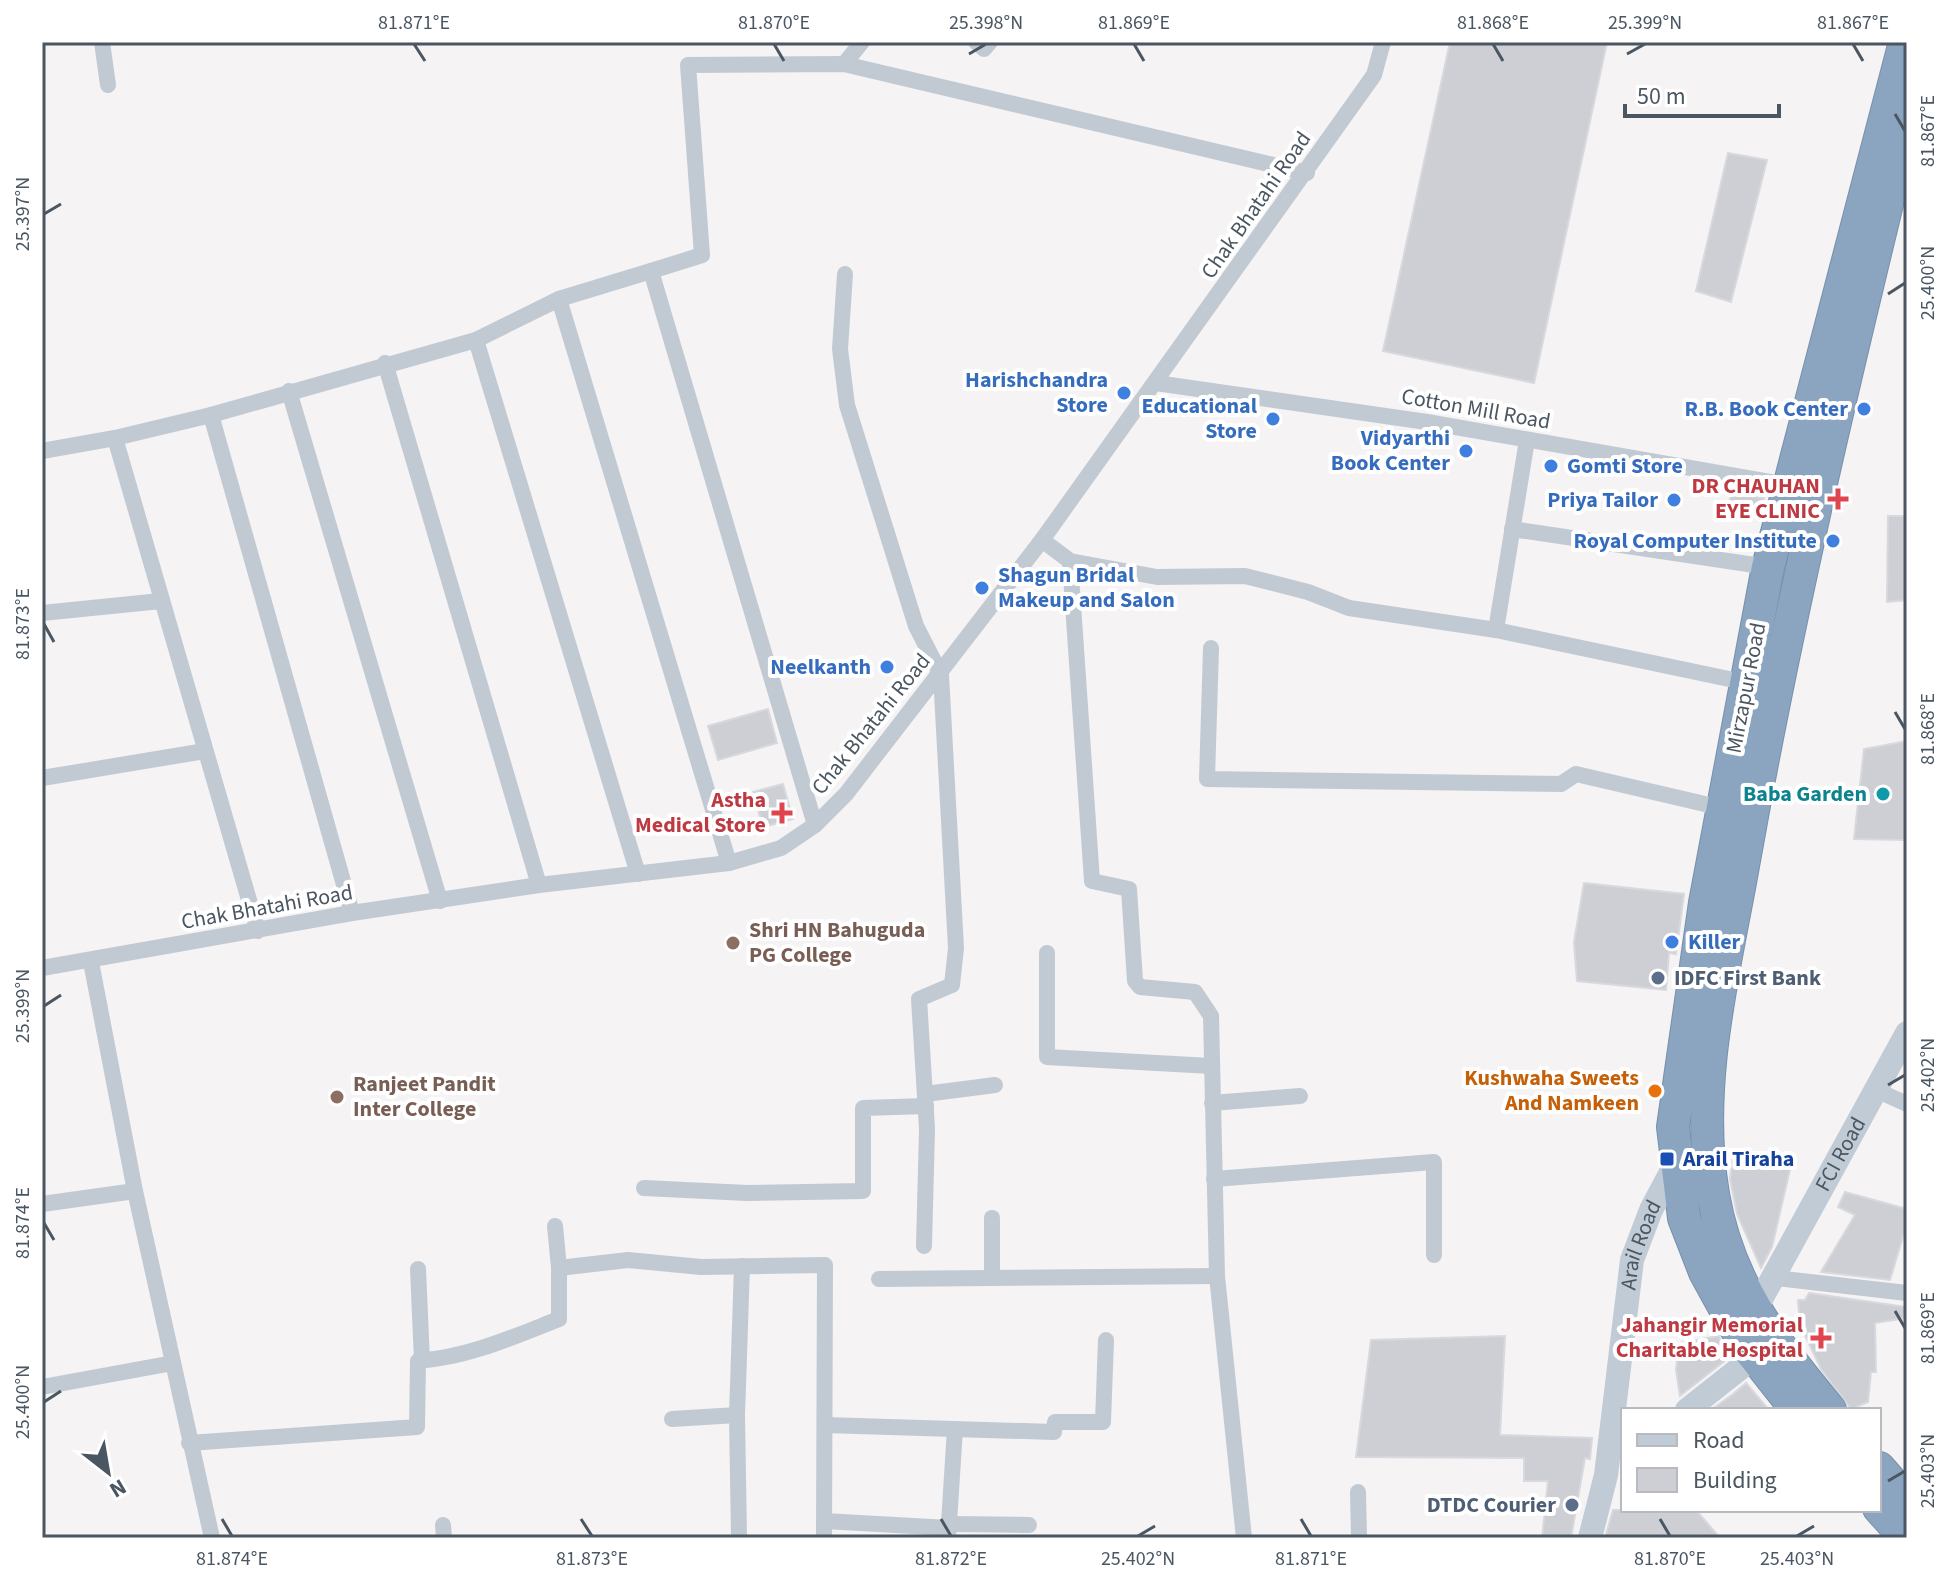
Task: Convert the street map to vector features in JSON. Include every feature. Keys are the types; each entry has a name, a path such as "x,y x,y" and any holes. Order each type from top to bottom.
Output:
{"highway":[{"name":"Mirzapur Road","path":"1828,1408 1722,1308 1684,1218 1673,1127 1722,808 1768,567 1905,42"},
{"name":"Mirzapur Road","path":"1796,1408 1765,1349 1754,1312 1732,1266 1713,1197 1706,1142 1707,1090 1715,1021 1770,715 1907,122"},
{"path":"1881,1470 1907,1500"},
{"path":"1881,1510 1906,1538"}],"main road":[{"name":"FCI Road","path":"1754,1312 1776,1278 1907,1033"},
{"name":"Arail Road","path":"1590,1538 1614,1468 1632,1260 1651,1210 1676,1163"},
{"path":"1690,1408 1765,1349"}],"street":[{"path":"102,42 108,85"},
{"path":"844,64 862,42"},
{"path":"976,42 984,49 990,42"},
{"name":"Chak Bhatahi Road","path":"42,968 91,962 352,913 539,885 729,863 781,848 815,825 846,794 941,675 1156,383 1374,75 1383,42"},
{"path":"42,451 115,438 211,415 385,363 476,340 559,299 702,255 688,65 844,64 1307,173"},
{"path":"651,271 815,825"},
{"path":"845,274 840,349 847,405 916,626 941,675 956,948 952,985 919,999 925,1100 924,1246"},
{"path":"559,299 729,863"},
{"path":"476,340 638,874"},
{"path":"385,363 539,885"},
{"name":"Cotton Mill Road","path":"1156,383 1527,440 1822,492"},
{"path":"289,391 440,901"},
{"path":"211,415 352,913"},
{"path":"115,438 258,931"},
{"path":"1496,630 1527,440"},
{"path":"1512,529 1768,567"},
{"path":"1042,540 1070,561 1157,577 1245,576 1308,592 1349,608 1496,630 1748,683"},
{"path":"1070,561 1092,881 1099,885 1122,885 1129,889 1135,981 1140,987 1184,989 1202,999 1211,1016 1217,1276 1244,1538"},
{"path":"42,613 161,601"},
{"path":"1211,648 1207,779 1561,784 1576,774 1722,808"},
{"path":"42,778 205,751"},
{"path":"1047,953 1047,1057 1211,1066"},
{"path":"91,962 135,1191 212,1538"},
{"path":"644,1188 747,1193 863,1191 863,1108 925,1100 995,1085"},
{"path":"1876,1090 1907,1104"},
{"path":"1212,1103 1300,1096"},
{"path":"1214,1179 1434,1162 1434,1255"},
{"path":"42,1204 135,1191"},
{"path":"992,1218 992,1278"},
{"path":"189,1443 417,1427 418,1361 482,1349 559,1319 555,1226"},
{"path":"559,1268 628,1260 701,1267 825,1265 824,1530 949,1530 1029,1525"},
{"path":"739,1538 737,1415 742,1266"},
{"path":"418,1269 422,1361"},
{"path":"879,1279 1217,1276"},
{"path":"1776,1278 1907,1293"},
{"path":"825,1425 1054,1432 1055,1422 1103,1422 1106,1340"},
{"path":"42,1387 173,1363"},
{"path":"672,1419 737,1415"},
{"path":"949,1530 955,1429"},
{"path":"1358,1492 1359,1538"}],"building":[{"path":"1450,42 1607,42 1534,383 1383,351"},
{"path":"1728,153 1767,160 1731,302 1696,291"},
{"path":"1731,493 1764,498 1761,517 1728,512"},
{"path":"1888,516 1907,516 1907,600 1887,602"},
{"path":"768,709 777,743 718,760 708,726"},
{"name":"Baba Garden","path":"1907,741 1907,840 1854,839 1864,749"},
{"path":"783,784 793,819 763,827 753,792"},
{"path":"1584,883 1684,894 1676,954 1669,953 1666,990 1577,981 1574,942"},
{"path":"1733,1157 1792,1161 1772,1247 1761,1268 1737,1214 1730,1179"},
{"path":"1845,1192 1907,1209 1907,1223 1890,1280 1821,1272 1855,1215 1838,1207"},
{"path":"1809,1293 1907,1307 1907,1318 1875,1323 1876,1372 1871,1372 1868,1402 1850,1408 1821,1369 1800,1325 1798,1300 1805,1300"},
{"path":"1505,1336 1500,1435 1592,1438 1590,1459 1585,1458 1571,1538 1542,1538 1548,1481 1524,1481 1524,1458 1356,1457 1371,1340"},
{"path":"1719,1336 1726,1360 1680,1396 1676,1370 1679,1343"},
{"path":"1746,1383 1767,1408 1714,1408"},
{"path":"1613,1510 1621,1510 1698,1512 1720,1538 1605,1538"}],"place":[{"name":"Harishchandra Store","path":"1124,393"},
{"name":"R.B. Book Center","path":"1864,409"},
{"name":"Educational Store","path":"1273,419"},
{"name":"Vidyarthi Book Center","path":"1466,451"},
{"name":"Gomti Store","path":"1551,466"},
{"name":"DR CHAUHAN EYE CLINIC","path":"1838,499"},
{"name":"Priya Tailor","path":"1674,500"},
{"name":"Royal Computer Institute","path":"1833,541"},
{"name":"Shagun Bridal Makeup and Salon","path":"982,588"},
{"name":"Neelkanth","path":"887,667"},
{"name":"Baba Garden","path":"1883,794"},
{"name":"Astha Medical Store","path":"782,813"},
{"name":"Killer","path":"1672,942"},
{"name":"Shri HN Bahuguda PG College","path":"733,943"},
{"name":"IDFC First Bank","path":"1658,978"},
{"name":"Kushwaha Sweets And Namkeen","path":"1655,1091"},
{"name":"Ranjeet Pandit Inter College","path":"337,1097"},
{"name":"Arail Tiraha","path":"1667,1159"},
{"name":"Jahangir Memorial Charitable Hospital","path":"1821,1338"},
{"name":"DTDC Courier","path":"1572,1505"}]}
